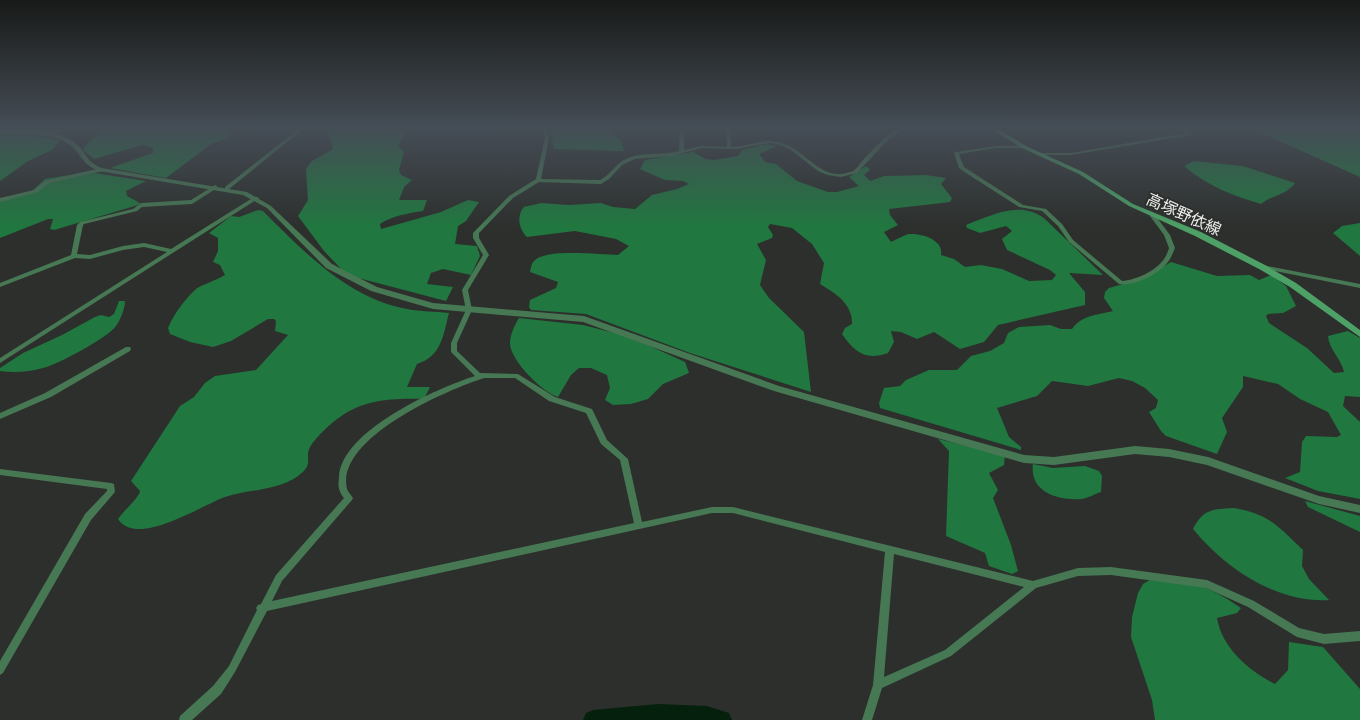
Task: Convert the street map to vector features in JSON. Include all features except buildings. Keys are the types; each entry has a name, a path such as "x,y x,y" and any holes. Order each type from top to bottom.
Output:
{"main road":[{"name":"高塚野依線","path":"1053,161 1081,173 1153,216 1198,234 1262,267 1292,285 1360,334"}],"street":[{"path":"84,161 90,166 101,170 227,188 256,198 269,207 329,266 353,280 374,289 433,306 584,319 777,389 1024,459 1054,461 1135,450 1169,453 1208,460 1319,500 1360,509"},
{"path":"227,188 262,161"},
{"path":"538,180 542,161"},
{"path":"482,376 473,371 454,352 454,343 469,310 465,290 486,255 476,238 476,233 511,197 538,180 606,181 621,163 627,161"},
{"path":"805,161 821,173 836,176 849,175 856,172 866,161"},
{"path":"959,161 962,168 1021,206 1044,210 1060,225 1071,241 1121,283 1128,284 1164,264 1172,248 1167,235 1153,216"},
{"path":"0,200 36,191 47,182 101,170"},
{"path":"74,256 82,223 135,210 141,205 192,202 215,187"},
{"path":"0,361 256,198"},
{"path":"0,285 74,256 90,258 144,244 171,251"},
{"path":"1262,267 1360,286"},
{"path":"0,416 48,395 128,349"},
{"path":"184,720 217,690 232,669 261,608 279,578 349,498 343,492 343,472 344,467 358,449 380,426 398,414 458,383 482,376 516,376 541,390 552,399 589,411 604,442 624,459 639,526"},
{"path":"0,472 111,486 111,492 88,517 0,670"},
{"path":"261,608 712,510 732,510 1033,585"},
{"path":"867,720 878,685 890,550"},
{"path":"878,685 948,653 1033,585 1078,572 1102,571 1207,584 1226,592 1297,632 1324,639 1360,636"}],"green space":[{"path":"0,161 29,161 28,161 0,181"},
{"path":"131,161 189,161 166,178 110,168"},
{"path":"312,161 402,161 399,170 401,175 412,180 404,187 399,200 427,200 423,211 389,219 380,224 381,229 441,212 468,200 479,202 466,221 458,226 455,244 477,246 480,256 471,275 443,269 431,273 427,284 453,287 446,301 347,275 324,251 298,216 308,200 306,169"},
{"path":"645,161 764,161 776,164 797,181 828,192 837,192 859,186 849,177 866,166 870,170 864,175 870,181 884,176 926,175 946,178 941,184 952,198 950,202 889,209 890,215 898,225 884,232 891,242 909,234 926,236 939,245 941,255 954,259 965,267 981,265 1002,269 1029,281 1052,280 1056,275 1050,270 1007,250 1002,239 1012,231 1006,226 980,233 967,228 966,225 1006,211 1026,211 1036,213 1045,219 1103,275 1069,273 1085,292 1085,305 998,325 984,342 960,349 934,332 917,339 901,332 891,331 894,342 888,353 873,356 856,350 842,334 845,328 852,324 850,311 837,295 820,284 824,263 812,244 792,228 770,224 768,227 773,235 772,238 757,244 766,260 760,285 769,298 804,332 811,392 690,353 586,314 531,310 529,307 530,300 556,288 558,282 530,272 533,262 540,257 561,253 618,255 629,246 616,239 575,231 527,237 522,230 519,218 524,207 541,203 569,205 601,203 613,207 635,209 652,195 689,184 683,181 665,180 640,169"},
{"path":"1194,161 1243,166 1295,183 1284,193 1261,204 1220,189 1201,179 1184,166"},
{"path":"1323,161 1360,161 1360,177"},
{"path":"88,172 146,181 126,191 127,196 140,203 54,230 50,229 53,219 48,219 0,238 0,198 29,194 45,179"},
{"path":"258,210 263,211 294,242 328,271 366,295 386,304 407,309 449,313 443,337 437,350 432,356 417,364 407,387 430,387 424,399 402,399 370,403 359,406 340,417 313,443 308,451 308,465 303,472 290,481 272,487 225,497 185,516 154,527 139,529 127,527 118,519 140,491 131,481 180,406 194,397 205,383 215,376 256,370 288,335 275,331 276,321 268,319 231,341 213,347 190,342 170,334 168,328 180,307 196,289 225,275 220,265 213,262 218,251 218,238 209,233 231,216 239,217"},
{"path":"1360,223 1360,256 1333,233 1342,226"},
{"path":"1171,262 1217,276 1250,275 1259,280 1271,275 1286,286 1296,306 1283,313 1268,314 1266,316 1269,323 1307,348 1334,373 1344,372 1330,346 1328,336 1348,331 1360,338 1360,397 1345,396 1343,406 1360,422 1360,499 1318,491 1285,478 1300,472 1302,442 1306,436 1337,437 1341,435 1328,412 1300,399 1278,384 1243,376 1243,387 1222,418 1227,432 1217,454 1166,436 1149,412 1156,408 1158,400 1145,388 1132,381 1119,378 1088,386 1052,381 1037,396 997,408 1009,437 1021,447 1021,450 880,408 879,403 884,388 900,386 906,380 929,370 957,370 971,356 990,351 1004,343 1008,333 1019,327 1050,325 1061,329 1072,329 1085,318 1113,311 1104,298 1105,292 1109,288 1144,278"},
{"path":"119,301 125,301 118,323 104,337 94,343 50,366 22,372 0,371 0,368 23,353 95,317 101,315 109,317 114,314"},
{"path":"519,318 583,325 630,337 685,362 689,373 663,384 648,399 631,404 613,405 605,400 610,388 607,375 591,368 579,368 571,375 558,397 544,389 528,375 512,351 511,337"},
{"path":"938,439 1005,455 1004,465 989,473 998,490 993,498 1011,545 1018,571 1012,574 989,566 985,553 946,536 949,451"},
{"path":"1033,464 1053,468 1085,466 1099,471 1102,476 1101,492 1082,499 1064,498 1047,493 1036,482 1033,474"},
{"path":"1305,501 1360,516 1360,532 1308,507"},
{"path":"1234,508 1256,514 1272,522 1303,550 1302,566 1309,579 1329,600 1290,596 1253,580 1220,557 1193,529 1201,517 1209,511"},
{"path":"1158,575 1202,586 1241,608 1237,613 1217,618 1220,629 1231,649 1238,657 1265,679 1275,684 1288,670 1289,642 1323,647 1360,689 1360,720 1155,720 1152,700 1131,637 1132,617 1138,593 1143,584"}],"waterway":[{"path":"593,720 674,714 722,720"}]}
